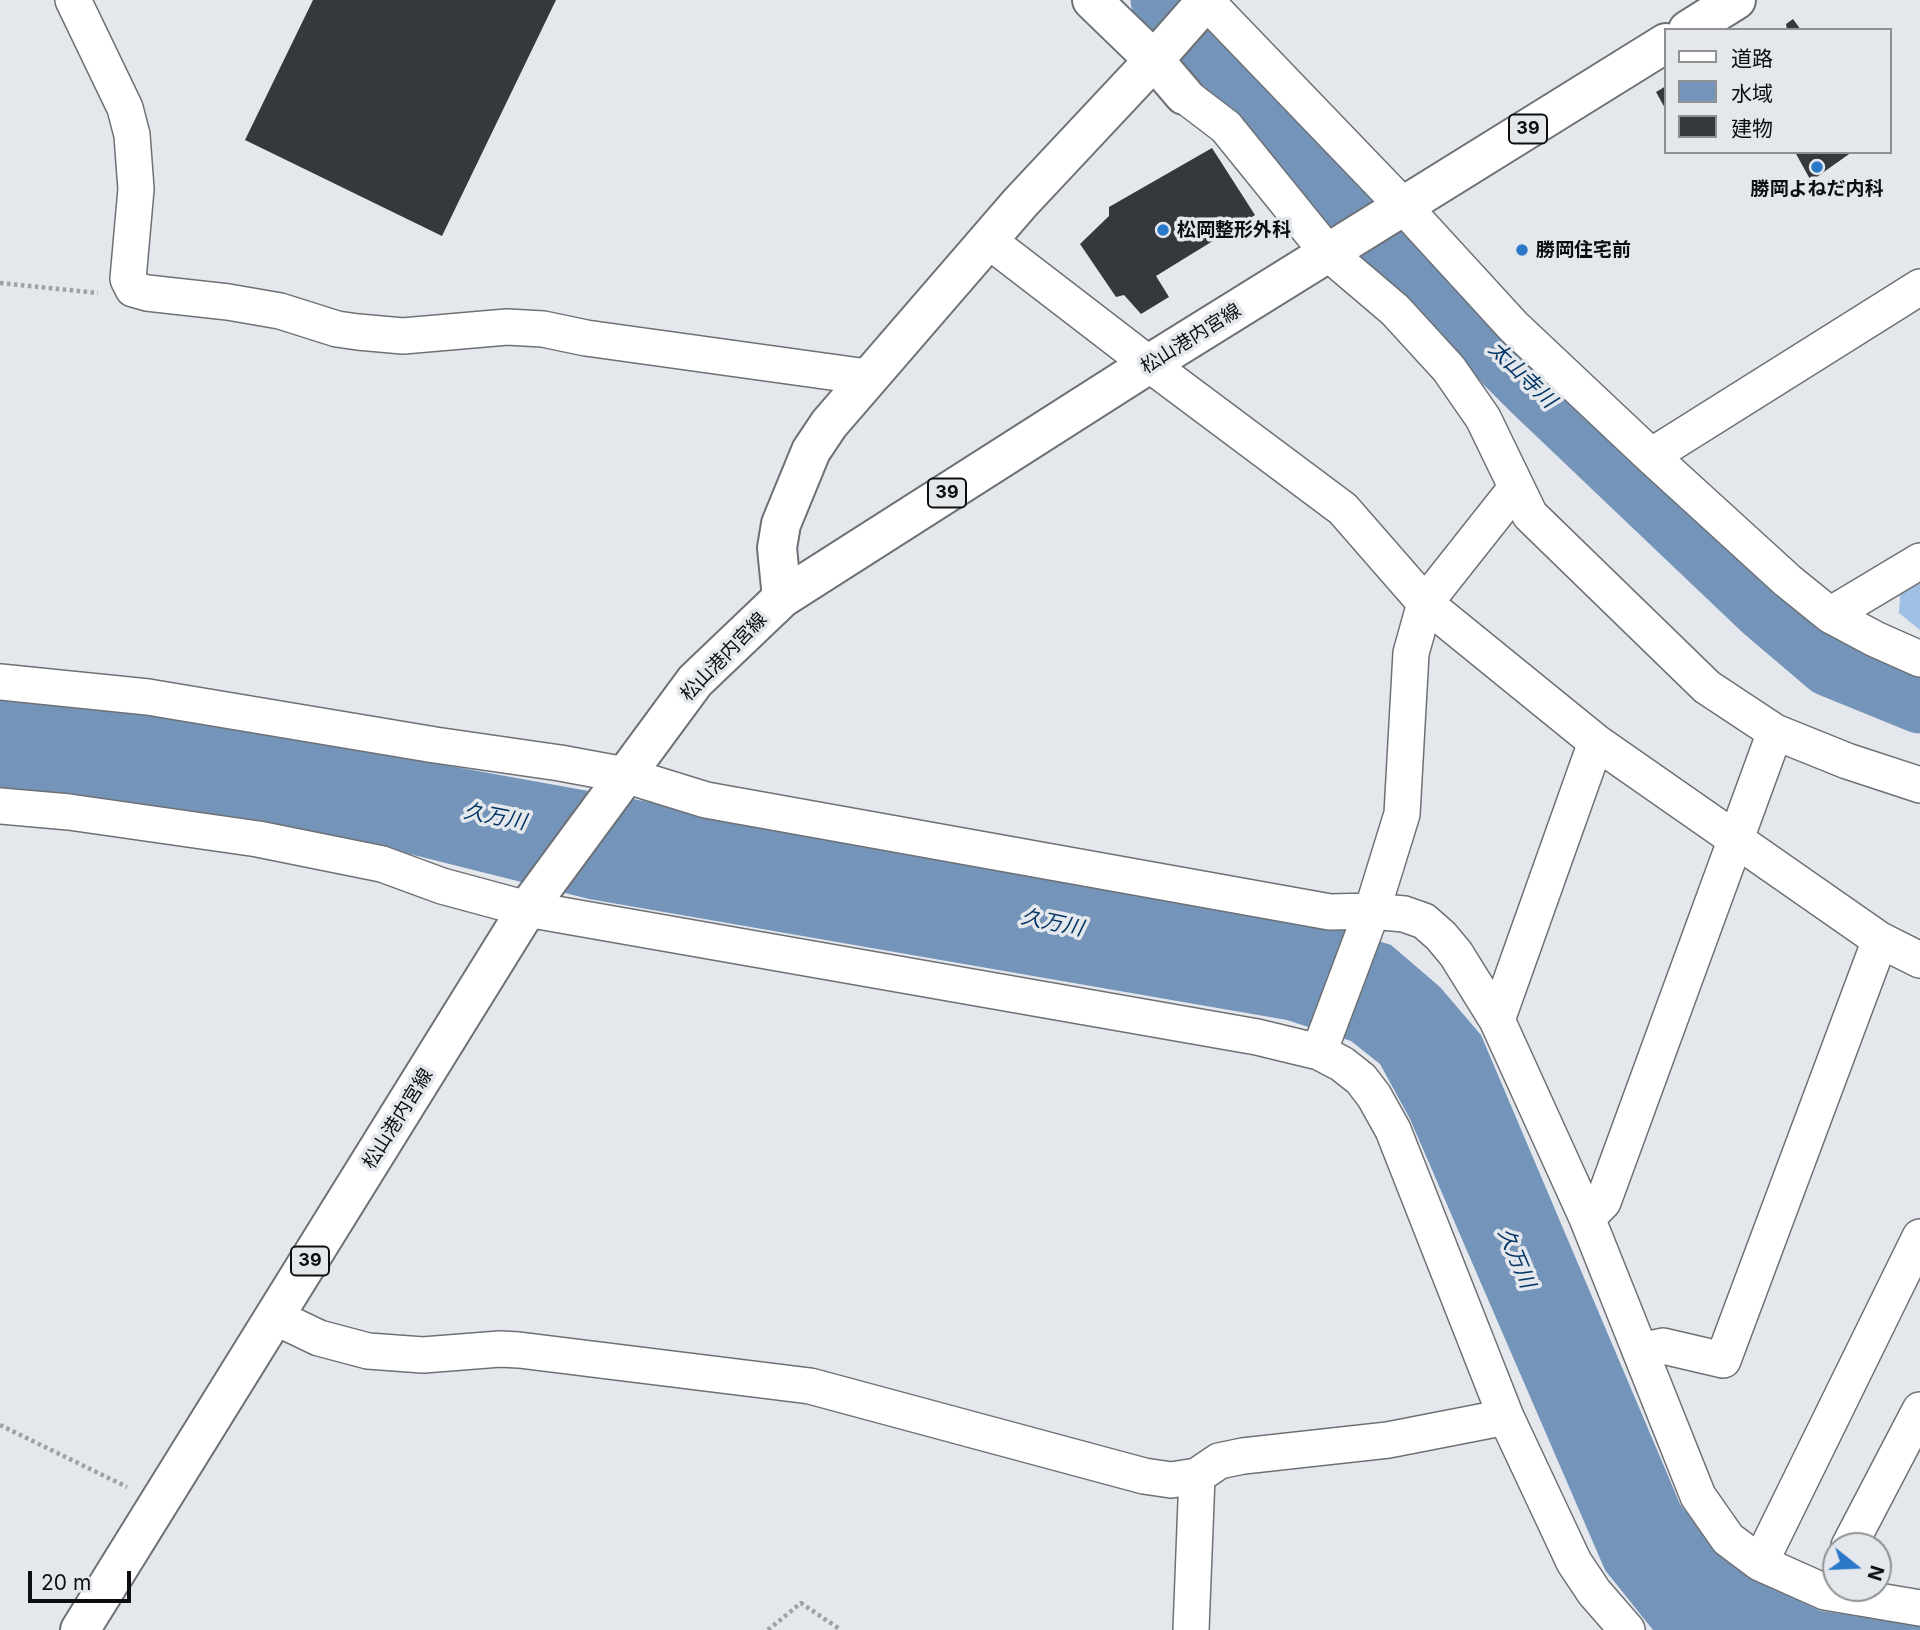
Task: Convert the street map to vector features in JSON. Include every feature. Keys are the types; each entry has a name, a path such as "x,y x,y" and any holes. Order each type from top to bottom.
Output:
{"main road":[{"path":"1092,0 1154,60 1184,95"},
{"path":"782,598 777,548 781,524 811,451 828,424 1020,203 1154,60 1206,0"},
{"path":"1691,28 1736,0"},
{"name":"松山港内宮線","path":"80,1630 534,901 695,681 782,598 1149,365 1664,44"}],"street":[{"path":"73,0 125,108 132,135 136,189 128,279 133,289 279,311 337,329 358,332 403,336 507,327 543,329 586,338 867,377"},
{"path":"1206,0 1397,211 1514,327 1651,456 1788,581 1830,615 1920,659"},
{"path":"1184,95 1226,127 1335,249 1449,369 1483,418 1530,514 1707,687 1776,732 1847,761 1920,785"},
{"path":"989,240 1149,365 1343,509 1425,603 1596,742 1880,940 1920,960"},
{"path":"1651,456 1920,287"},
{"path":"1322,1045 1368,921 1402,814 1410,653 1425,603 1516,488"},
{"path":"1830,615 1920,561"},
{"path":"0,682 148,698 1368,921 1404,914 1424,921 1456,954 1497,1020 1587,1218 1698,1496 1728,1539 1760,1563 1822,1580"},
{"path":"1587,1218 1603,1202 1776,732"},
{"path":"1497,1020 1596,742"},
{"path":"0,806 69,812 258,839 382,864 442,886 1257,1037 1322,1045 1361,1080 1374,1096 1393,1130 1506,1417 1574,1562 1594,1592 1627,1630"},
{"path":"1640,1351 1663,1346 1723,1360 1880,940"},
{"path":"1760,1563 1920,1237"},
{"path":"275,1317 319,1338 368,1352 423,1355 519,1350 810,1386 1144,1476 1171,1480 1196,1476 1219,1461 1243,1456 1388,1440 1506,1417"},
{"path":"1856,1532 1920,1410"},
{"path":"1191,1630 1196,1476"},
{"path":"1892,1600 1920,1608"}],"path":[{"path":"0,283 113,294 133,289"},
{"path":"0,1425 160,1503"},
{"path":"768,1630 801,1603 841,1630"}],"shaded area":[{"path":"1920,568 1920,630 1899,613 1901,580"}],"water":[{"name":"久万川","path":"0,697 190,719 1330,925 1391,945 1440,987 1481,1035 1680,1504 1713,1547 1771,1588 1821,1611 1920,1625 1920,1630 1653,1630 1605,1570 1410,1119 1380,1064 1351,1041 1287,1020 589,899 370,844 0,791"}],"building":[{"path":"313,0 556,0 442,236 245,140"},
{"path":"1793,19 1800,28 1787,28 1786,24"},
{"path":"1664,87 1664,106 1656,92"},
{"name":"松岡整形外科","path":"1212,148 1255,215 1156,276 1169,297 1141,314 1124,295 1116,297 1080,244 1109,216 1109,207"},
{"name":"勝岡よねだ内科","path":"1796,154 1849,154 1811,181"}],"waterway":[{"name":"太山寺川","path":"1161,0 1323,181 1533,391 1762,609 1829,666 1920,703"}],"place":[{"name":"勝岡よねだ内科","path":"1817,167"},
{"name":"松岡整形外科","path":"1163,230"},
{"name":"勝岡住宅前","path":"1522,250"}]}
